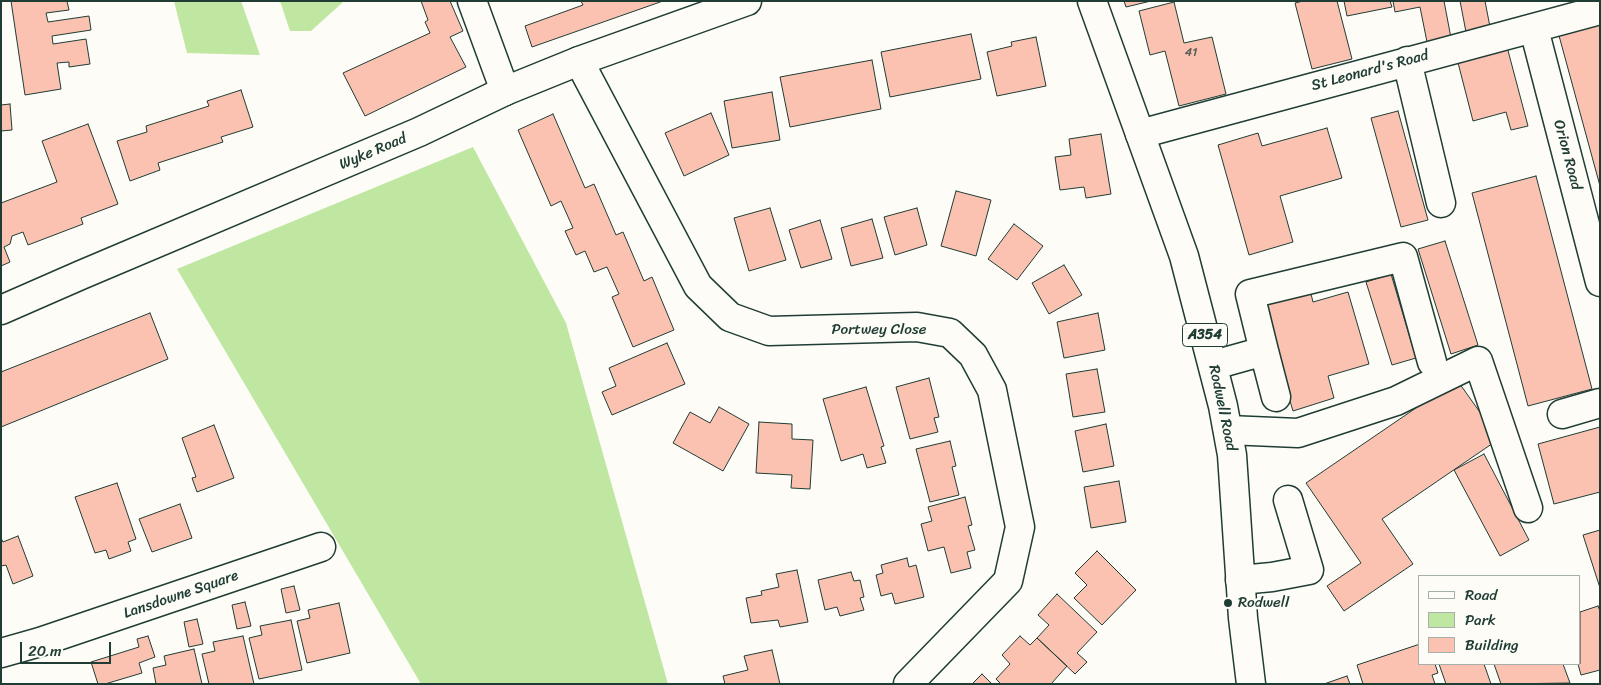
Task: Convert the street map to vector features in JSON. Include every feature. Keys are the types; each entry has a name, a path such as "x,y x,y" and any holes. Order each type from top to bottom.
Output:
{"main road":[{"path":"472,1 505,91"},
{"name":"Wyke Road","path":"1,310 419,132 505,91 579,61 747,1"},
{"name":"Rodwell Road","path":"1092,1 1184,256 1214,365 1232,455 1240,580 1246,651 1251,684"},
{"name":"St Leonard's Road","path":"1140,134 1600,10"},
{"name":"Orion Road","path":"1534,29 1600,282"},
{"name":"Portwey Close","path":"579,61 698,286 730,317 769,331 917,328 950,333 973,355 992,390 1020,527 1008,582 908,684"},
{"path":"1407,61 1441,202"},
{"path":"1276,397 1250,294 1403,257 1432,362"},
{"path":"1214,365 1264,352"},
{"path":"1228,430 1298,433 1396,402 1478,361 1528,508"},
{"path":"1562,414 1600,403"},
{"path":"1240,580 1272,577 1309,570 1288,500"},
{"name":"Lansdowne Square","path":"1,653 40,642 321,547"},
{"name":"Lansdowne Square","path":"1,639 40,642"}],"green space":[{"path":"174,1 241,1 260,55 187,53"},
{"path":"280,1 342,1 342,3 311,31 290,31"},
{"path":"473,147 566,323 668,684 421,684 177,269"}],"building":[{"path":"11,1 67,1 69,10 46,13 48,22 89,16 91,30 52,36 53,44 86,39 90,64 69,67 69,62 57,63 61,89 25,95"},
{"path":"421,1 450,1 463,31 450,37 466,67 365,116 343,73 430,33 425,22 428,20"},
{"path":"581,1 663,1 532,47 525,26 583,5"},
{"path":"1124,1 1151,1 1126,7"},
{"path":"1303,1 1337,1 1352,59 1312,69 1295,3"},
{"path":"1344,1 1390,1 1392,7 1347,16"},
{"path":"1393,1 1444,1 1451,38 1427,42 1420,7 1395,12"},
{"path":"1460,1 1485,1 1490,27 1466,32"},
{"path":"1174,2 1184,43 1212,37 1226,94 1179,106 1165,51 1150,55 1139,11"},
{"path":"1600,20 1600,186 1558,32"},
{"path":"971,34 981,79 890,97 881,52"},
{"path":"1036,37 1046,86 997,96 987,52 1012,46 1011,42"},
{"path":"1506,43 1528,126 1511,130 1506,112 1473,121 1456,55"},
{"path":"872,60 881,109 790,127 780,77"},
{"path":"241,90 253,127 221,137 223,142 158,163 160,170 130,181 117,141 147,132 146,126 209,106 207,101"},
{"path":"772,92 780,140 732,148 724,101"},
{"path":"10,104 12,130 1,131 1,105"},
{"path":"1398,111 1428,220 1401,227 1371,118"},
{"path":"711,113 729,155 684,176 665,133"},
{"path":"553,114 585,188 594,184 616,235 623,232 644,281 652,277 674,330 633,347 612,297 619,294 607,267 594,272 585,251 576,255 565,231 573,228 561,201 551,206 518,130"},
{"path":"88,124 118,204 81,218 83,224 28,245 23,232 12,236 10,244 4,247 10,262 1,266 1,203 57,182 42,141"},
{"path":"1327,128 1342,178 1280,196 1293,242 1249,255 1218,145 1258,133 1262,146"},
{"path":"1101,134 1111,194 1086,198 1084,187 1060,190 1055,157 1071,155 1069,139"},
{"path":"1536,176 1592,389 1528,406 1472,193"},
{"path":"956,191 991,200 976,256 941,246"},
{"path":"770,208 786,260 749,271 734,218"},
{"path":"917,208 927,245 895,255 884,217"},
{"path":"872,219 883,258 851,266 841,228"},
{"path":"820,220 832,259 801,268 789,230"},
{"path":"1014,224 1043,246 1017,280 988,259"},
{"path":"1445,241 1478,345 1451,354 1418,249"},
{"path":"1064,265 1082,295 1049,314 1032,283"},
{"path":"1391,274 1416,358 1392,365 1366,282"},
{"path":"1309,286 1313,302 1348,292 1369,364 1328,376 1334,398 1293,411 1260,300"},
{"path":"150,313 168,359 1,427 1,372"},
{"path":"1098,313 1105,350 1064,358 1057,322"},
{"path":"667,343 685,384 612,415 602,392 616,386 609,368"},
{"path":"1097,369 1105,412 1073,417 1066,374"},
{"path":"929,378 939,417 934,418 938,432 910,439 896,387"},
{"path":"1457,380 1499,439 1382,519 1413,564 1344,611 1327,586 1361,563 1306,483"},
{"path":"866,387 884,446 881,447 886,463 867,468 863,454 841,461 823,399"},
{"path":"719,407 749,424 723,471 673,443 690,412 710,423"},
{"path":"759,422 792,424 792,439 813,440 810,489 791,488 792,475 756,473"},
{"path":"1106,424 1114,466 1083,472 1075,431"},
{"path":"214,425 234,478 197,492 192,478 196,477 182,438"},
{"path":"1600,427 1600,492 1554,504 1538,444"},
{"path":"950,441 956,466 952,467 959,495 930,502 916,449"},
{"path":"1484,454 1529,540 1500,556 1454,470"},
{"path":"1119,481 1126,522 1091,528 1084,487"},
{"path":"117,483 136,539 128,542 131,551 109,559 106,550 95,553 75,497"},
{"path":"965,497 972,525 968,526 975,550 967,552 971,568 951,573 944,547 928,551 921,524 932,521 928,507"},
{"path":"180,504 192,538 152,552 139,519"},
{"path":"1600,530 1600,588 1583,535"},
{"path":"18,536 33,576 13,584 6,565 1,566 1,538 3,542"},
{"path":"1097,551 1136,590 1102,625 1074,598 1087,585 1075,573"},
{"path":"907,558 909,567 916,565 924,597 895,604 892,593 881,596 876,575 883,573 881,565"},
{"path":"797,570 808,622 780,627 778,620 751,623 746,598 762,595 761,591 779,587 776,574"},
{"path":"851,572 854,581 860,580 864,597 860,598 864,610 840,616 837,607 825,610 818,580"},
{"path":"294,586 300,610 286,613 281,589"},
{"path":"1057,594 1097,632 1077,653 1087,662 1075,674 1037,638 1049,625 1038,615"},
{"path":"245,602 251,626 237,629 232,605"},
{"path":"339,603 350,653 307,663 297,621 310,618 308,610"},
{"path":"1598,606 1600,611 1600,670 1581,675 1578,665 1581,665 1581,612"},
{"path":"197,619 203,644 189,647 184,622"},
{"path":"291,620 302,670 259,679 249,638 262,635 260,626"},
{"path":"148,636 155,657 139,663 142,673 105,684 98,684 91,662 139,647 137,639"},
{"path":"243,636 254,684 209,684 202,654 215,651 213,642"},
{"path":"1020,636 1030,645 1037,638 1067,666 1051,684 1001,684 996,679 1010,664 1002,655"},
{"path":"1418,645 1418,665 1435,665 1438,673 1432,675 1435,684 1363,684 1357,665"},
{"path":"194,649 202,684 156,684 153,668 166,665 164,656"},
{"path":"772,650 780,684 725,684 723,676 748,670 744,656"},
{"path":"1439,665 1484,665 1491,684 1446,684"},
{"path":"1494,665 1563,665 1570,683 1501,684"},
{"path":"982,674 992,684 972,684"},
{"path":"1347,676 1350,684 1324,684"}],"place":[{"name":"Rodwell","path":"1228,603"}]}
